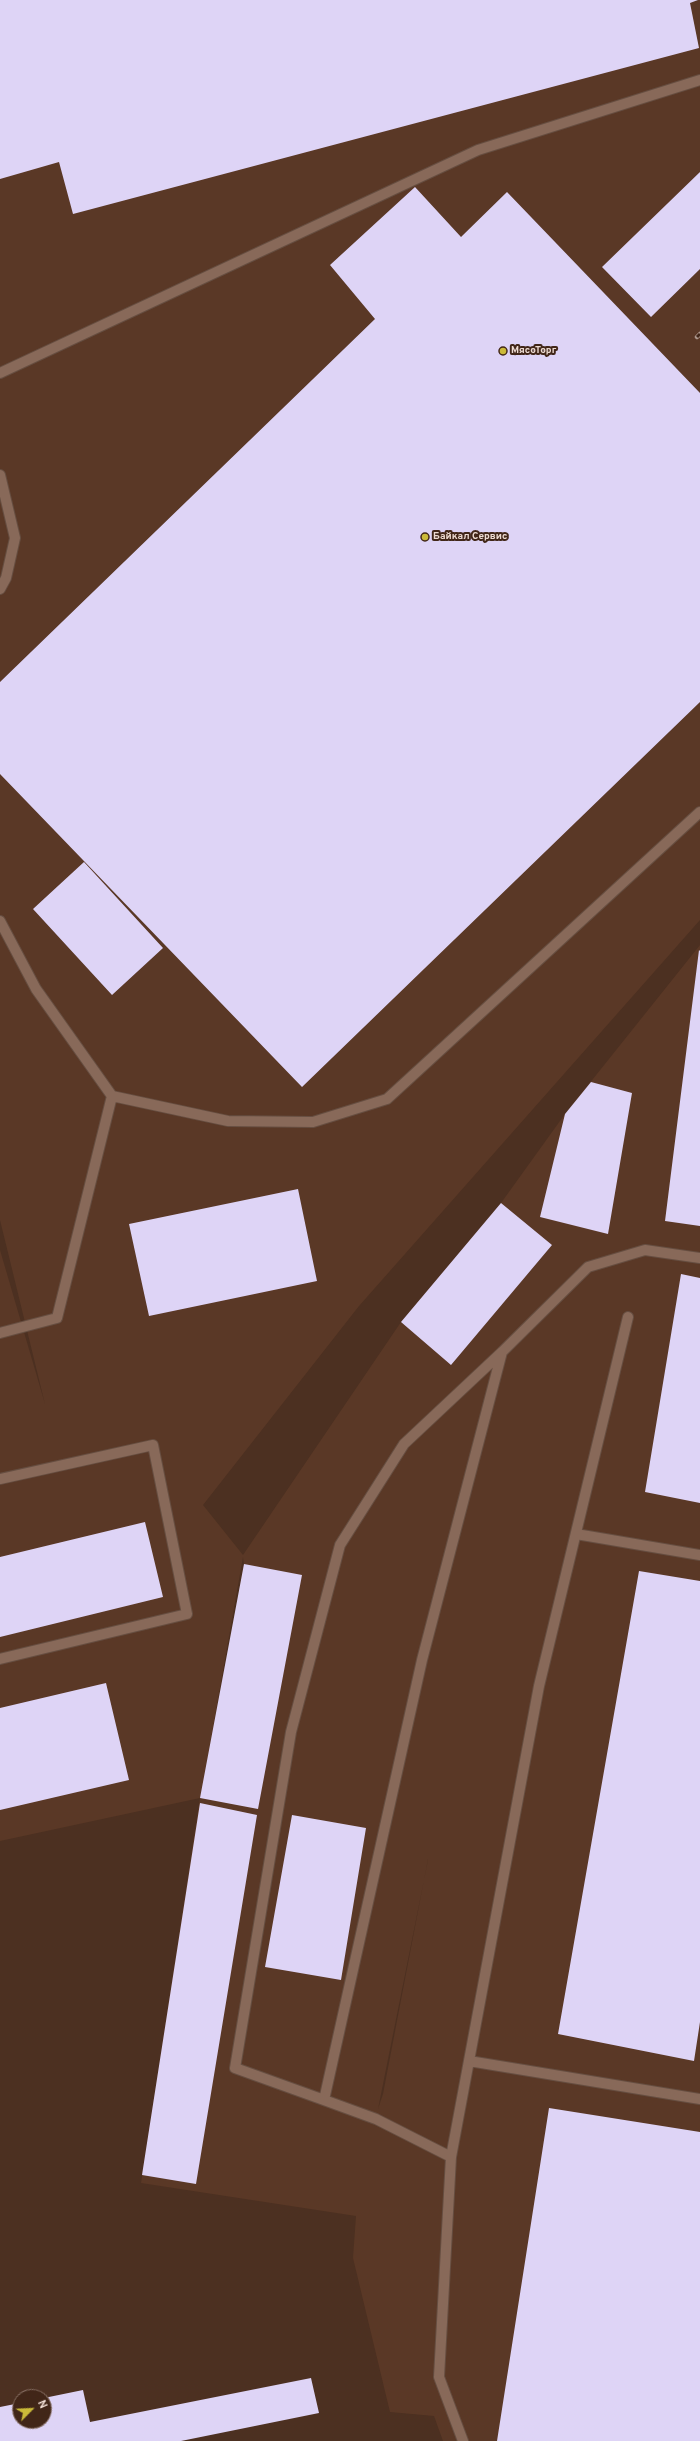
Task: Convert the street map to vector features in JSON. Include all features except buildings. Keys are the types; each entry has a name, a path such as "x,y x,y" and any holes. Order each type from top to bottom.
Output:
{"lane":[{"path":"0,373 478,150 700,80"},
{"path":"0,475 15,538 6,578 0,589"},
{"path":"0,921 36,989 112,1096 228,1121 313,1122 387,1099 700,812"},
{"path":"0,1333 57,1318 112,1096"},
{"path":"451,2157 376,2119 235,2068 291,1732 340,1545 404,1444 502,1352 588,1267 645,1250 700,1258"},
{"path":"463,2441 440,2377 451,2157 540,1686 628,1317"},
{"path":"324,2100 422,1660 502,1352"},
{"path":"0,1479 153,1445 187,1614 0,1659"},
{"path":"576,1534 700,1555"},
{"path":"469,2061 700,2099"}],"shaded area":[{"path":"0,0 700,0 700,920 359,1306 203,1505 243,1555 401,1322 501,1203 565,1114 700,945 700,2441 443,2441 434,2416 390,2412 353,2258 356,2216 141,2183 200,1798 0,1841 0,1250 45,1404 0,1220","holes":["243,1557 244,1564 209,1750","424,1881 383,2094 378,2109"]}],"railway":[{"path":"697,337 700,334"}],"place":[{"name":"МясоТорг","path":"503,351"},
{"name":"Байкал Сервис","path":"425,537"}]}
